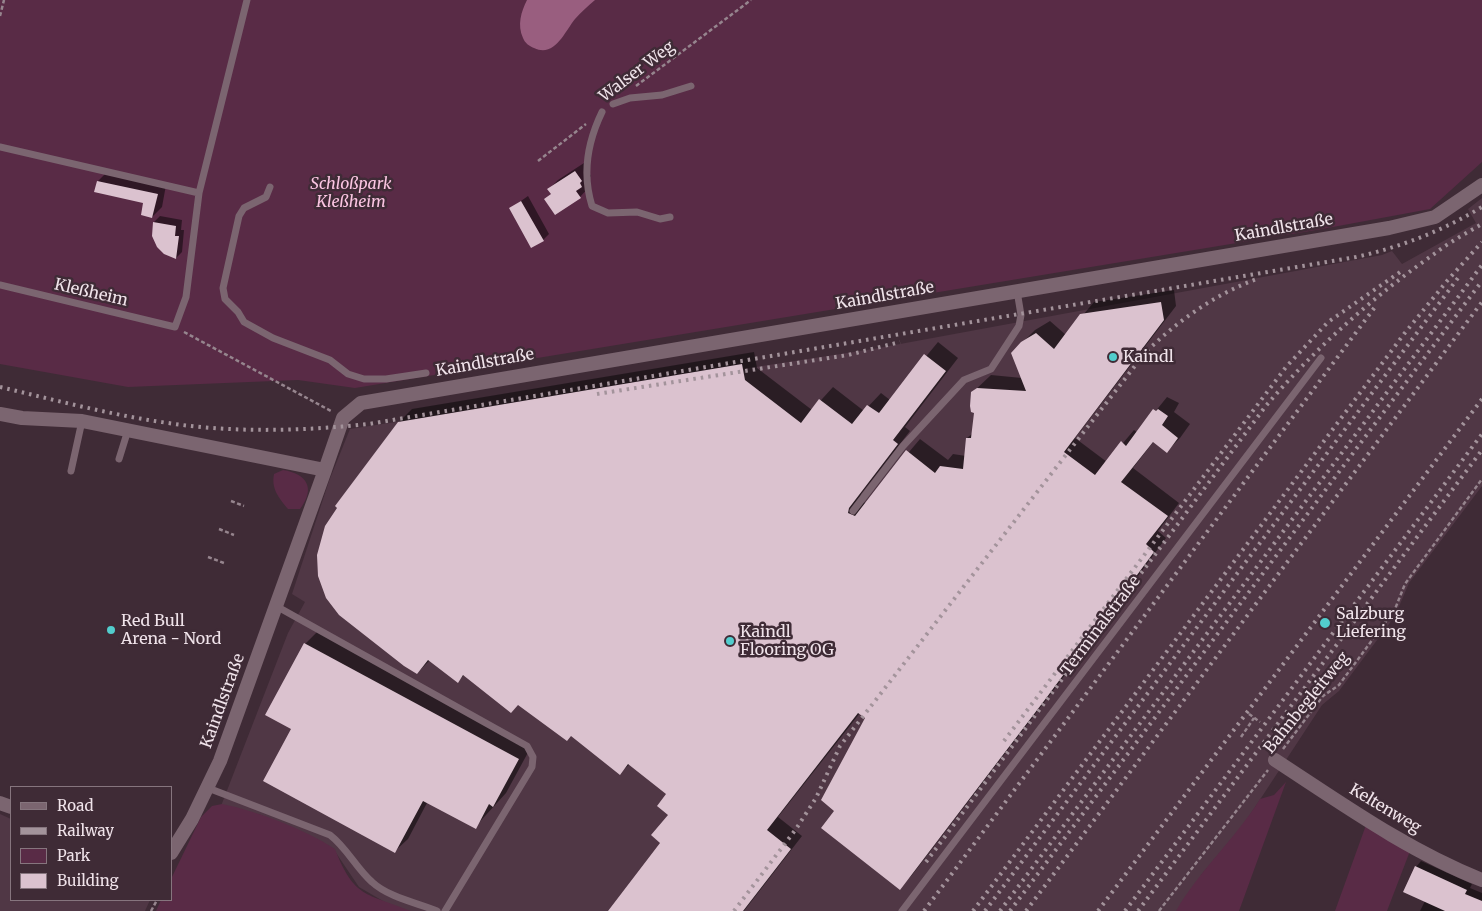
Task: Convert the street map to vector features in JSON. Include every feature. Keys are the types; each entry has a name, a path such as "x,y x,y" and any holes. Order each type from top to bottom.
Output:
{"street":[{"name":"Kaindlstraße","path":"172,851 208,788 233,728 343,418 361,403 1388,228 1435,216 1482,185"},
{"path":"0,414 22,418 82,421 325,470"},
{"name":"Keltenweg","path":"1275,760 1352,810 1448,867 1482,880"}],"lane":[{"path":"175,327 186,297 199,193 247,0"},
{"path":"614,104 630,98 662,95 691,86"},
{"path":"602,112 591,137 588,155 587,191 592,206 608,213 637,212 660,219 670,217"},
{"path":"0,147 199,193"},
{"path":"270,187 266,197 244,208 239,216 223,288 225,299 238,312 244,322 273,338 330,360 348,374 364,379 408,377 426,373"},
{"name":"Kleßheim","path":"0,285 175,327"},
{"path":"852,511 902,446 964,380 991,369 1019,326 1021,315 1016,290"},
{"name":"Terminalstraße","path":"902,911 1321,358"},
{"path":"71,471 82,421"},
{"path":"118,459 128,430"},
{"path":"276,606 527,746 533,757 532,768 445,911"},
{"path":"208,788 330,835 344,846 372,882 388,891 437,911"}],"path":[{"path":"0,16 4,0"},
{"name":"Walser Weg","path":"614,104 750,0"},
{"name":"Walser Weg","path":"538,161 602,112"},
{"path":"175,327 343,418"},
{"name":"Bahnbegleitweg","path":"1159,911 1323,696 1338,685 1396,610 1405,584 1482,479"},
{"path":"231,501 244,506"},
{"path":"218,529 234,535"},
{"path":"208,557 224,563"},
{"path":"1249,714 1260,722"},
{"path":"1240,737 1254,718"}],"shaded area":[{"path":"527,0 595,0 575,19 559,42 548,49 541,50 527,44 521,33 520,19"},
{"name":"Kaindl","path":"1482,198 1482,486 1409,583 1395,616 1339,691 1322,705 1244,824 1202,874 1179,911 400,911 359,887 334,850 261,815 221,806 288,633 305,602 292,594 329,481 350,429 873,349 1382,255 1392,251 1402,264 1476,223 1468,209"},
{"path":"0,814 10,819 10,901 150,901 145,911 0,911"}],"green space":[{"name":"Schloßpark Kleßheim","path":"0,0 1482,0 1482,162 1430,209 1322,229 355,388 298,380 128,387 0,364"},
{"path":"283,470 298,475 306,483 308,488 307,495 300,509 288,509 276,493 273,479 274,474"},
{"path":"1286,782 1239,911 1176,911 1195,882 1240,828 1260,799 1274,795"},
{"path":"222,804 251,811 309,834 335,849 349,877 363,892 411,911 156,911 161,901 172,901 172,877 201,817 212,806"},
{"path":"1366,825 1410,851 1387,911 1335,911"}],"building":[{"path":"575,171 582,181 580,183 582,187 576,191 581,198 555,215 544,199 551,194 547,189"},
{"path":"97,181 158,194 152,218 141,215 143,203 94,192"},
{"path":"521,201 544,241 531,248 509,208"},
{"path":"153,222 176,226 175,236 179,236 176,259 164,254 157,247 152,236"},
{"name":"Kaindl","path":"1161,302 1164,320 1064,452 1095,475 1121,441 1126,446 1153,409 1156,411 1158,409 1168,416 1162,425 1178,438 1167,453 1153,442 1121,482 1168,516 1146,544 1154,552 1047,697 900,890 821,828 834,811 821,800 865,718 858,713 767,830 791,849 743,911 608,911 660,843 651,835 668,815 657,806 666,794 628,764 620,775 571,736 567,741 518,705 511,713 463,675 458,683 428,660 417,674 404,666 339,615 326,598 318,576 317,555 325,526 337,508 335,506 398,422 742,364 745,380 801,423 819,399 852,424 867,405 879,413 924,354 946,371 893,440 898,444 849,508 848,513 855,516 906,450 935,473 940,466 963,469 966,438 971,438 974,413 971,412 970,406 971,392 977,388 1026,391 1011,353 1021,342 1036,333 1054,349 1080,314"},
{"path":"304,643 519,759 493,807 489,804 476,829 423,801 395,853 263,781 291,729 265,715"},
{"path":"1415,866 1467,890 1465,894 1482,901 1482,911 1445,911 1403,892"}],"railway":[{"path":"0,387 125,416 193,426 268,430 369,424 1356,257 1421,237 1452,224 1482,207"},
{"path":"926,862 1265,407 1284,385 1346,324 1391,286 1442,248 1482,224"},
{"path":"973,911 1404,334 1482,242"},
{"path":"1000,911 1482,265"},
{"path":"1004,741 1286,367 1328,322 1403,270"},
{"path":"985,911 1458,278"},
{"path":"734,911 796,829 816,798 840,746 1145,353 1170,330 1197,310 1241,285 1257,279"},
{"path":"1010,911 1482,281"},
{"path":"1026,911 1482,302"},
{"path":"924,911 1375,307"},
{"path":"597,394 848,355 900,342"},
{"path":"1098,911 1482,399"},
{"path":"1125,911 1482,434"},
{"path":"1138,911 1482,450"}],"place":[{"name":"Kaindl","path":"1113,357"},
{"name":"Salzburg Liefering","path":"1325,623"},
{"name":"Red Bull Arena - Nord","path":"111,630"},
{"name":"Kaindl Flooring OG","path":"730,641"}]}
